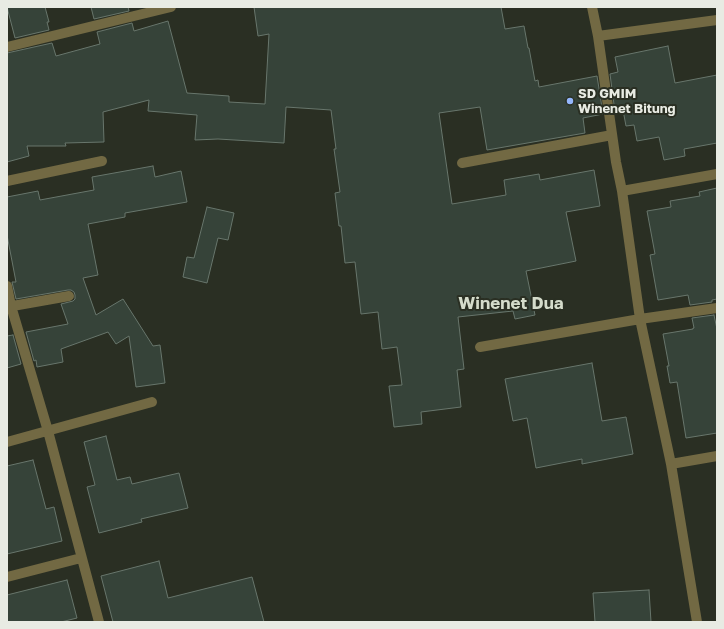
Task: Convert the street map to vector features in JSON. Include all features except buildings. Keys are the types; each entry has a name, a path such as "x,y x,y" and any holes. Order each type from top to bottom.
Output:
{"street":[{"path":"7,47 171,7"},
{"path":"592,7 598,36 616,162 622,191 640,319 671,464 697,622"},
{"path":"598,36 717,20"},
{"path":"462,163 612,135"},
{"path":"7,181 102,161"},
{"path":"622,191 717,174"},
{"path":"7,286 9,306 48,431 99,622"},
{"path":"9,306 69,296"},
{"path":"480,347 640,319 717,308"},
{"path":"7,442 152,402"},
{"path":"671,464 717,456"},
{"path":"7,577 81,558"}],"place":[{"name":"SD GMIM Winenet Bitung","path":"570,101"}],"district":[{"name":"Winenet Dua","path":"511,304"}]}
